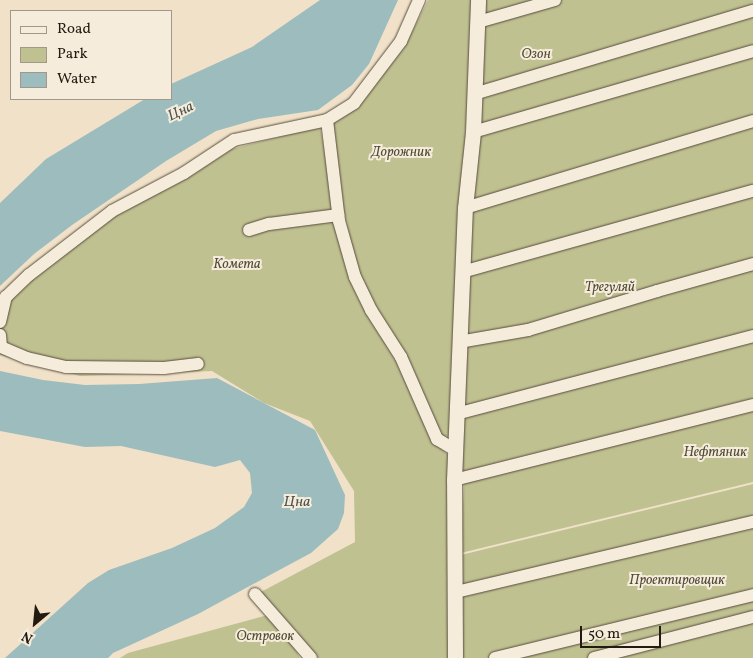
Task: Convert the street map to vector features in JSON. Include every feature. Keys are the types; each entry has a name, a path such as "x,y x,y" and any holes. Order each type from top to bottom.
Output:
{"street":[{"path":"0,322 6,298 30,275 112,210 184,173 234,140 327,120 354,103 401,41 419,0"},
{"path":"455,658 454,480 456,414 465,208 473,132 478,0"},
{"path":"478,22 555,0"},
{"path":"474,94 753,10"},
{"path":"473,132 753,51"},
{"path":"327,120 338,215 355,277 371,310 401,358 437,439 455,450"},
{"path":"465,208 753,121"},
{"path":"462,272 753,191"},
{"path":"249,230 269,224 338,215"},
{"path":"459,342 528,330 657,290 753,264"},
{"path":"0,335 2,348 27,358 66,367 164,368 198,364"},
{"path":"456,414 753,336"},
{"path":"454,480 753,405"},
{"path":"456,592 753,522"},
{"path":"255,594 311,658"},
{"path":"495,658 753,596"},
{"path":"594,658 753,617"}],"green space":[{"name":"Дорожник","path":"428,0 472,0 451,435 439,438 357,274 342,201 331,123 358,105 404,48"},
{"name":"Озон","path":"481,0 753,0 753,50 476,128"},
{"name":"Трегуляй","path":"753,53 753,401 461,477 470,211 476,134"},
{"name":"Комета","path":"320,127 350,279 418,401 435,442 450,457 451,658 314,658 276,614 300,658 120,658 128,653 275,613 259,593 355,542 354,491 310,421 264,403 212,371 80,376 0,355 1,312 39,264 207,155"},
{"name":"Нефтяник","path":"753,405 753,482 461,553 464,482"},
{"name":"Проектировщик","path":"753,484 753,658 463,658 461,555"}],"water":[{"name":"Цна","path":"320,0 398,0 369,64 352,85 318,110 258,119 216,131 166,161 72,225 34,254 0,286 0,203 46,159 143,100 172,100 172,84 252,47"},
{"name":"Цна","path":"0,371 43,380 85,385 139,384 217,378 315,430 345,495 344,513 338,529 311,553 198,614 113,653 108,658 5,658 88,583 109,570 172,548 215,528 244,507 252,493 250,473 240,460 215,467 121,446 85,447 0,431"}],"park label":[{"name":"Островок","path":"265,637"}]}
